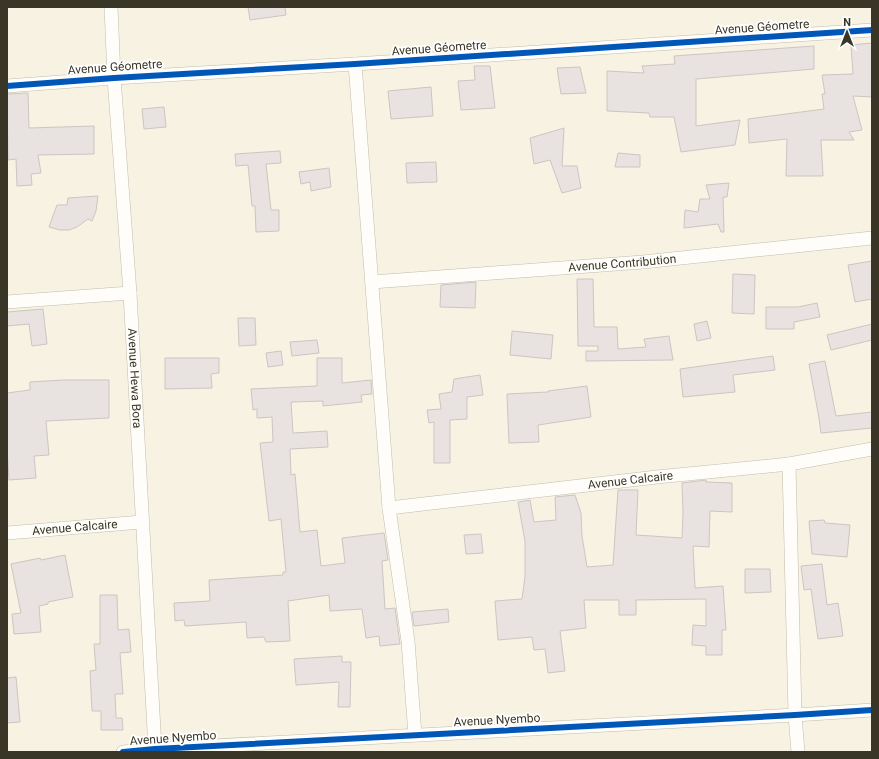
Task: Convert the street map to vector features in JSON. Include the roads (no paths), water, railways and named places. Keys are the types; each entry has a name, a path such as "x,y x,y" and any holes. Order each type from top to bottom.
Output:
{"street":[{"name":"Avenue Hewa Bora","path":"111,7 114,78 130,292 155,749"},
{"name":"Avenue Géometre","path":"7,86 872,30"},
{"path":"355,64 389,508 408,641 415,735"},
{"name":"Avenue Contribution","path":"372,282 643,262 872,238"},
{"path":"7,302 130,292"},
{"name":"Avenue Calcaire","path":"389,508 789,464 872,449"},
{"path":"789,464 795,715 798,752"},
{"name":"Avenue Calcaire","path":"7,533 142,522"},
{"name":"Avenue Nyembo","path":"123,752 155,749 872,710"}]}
